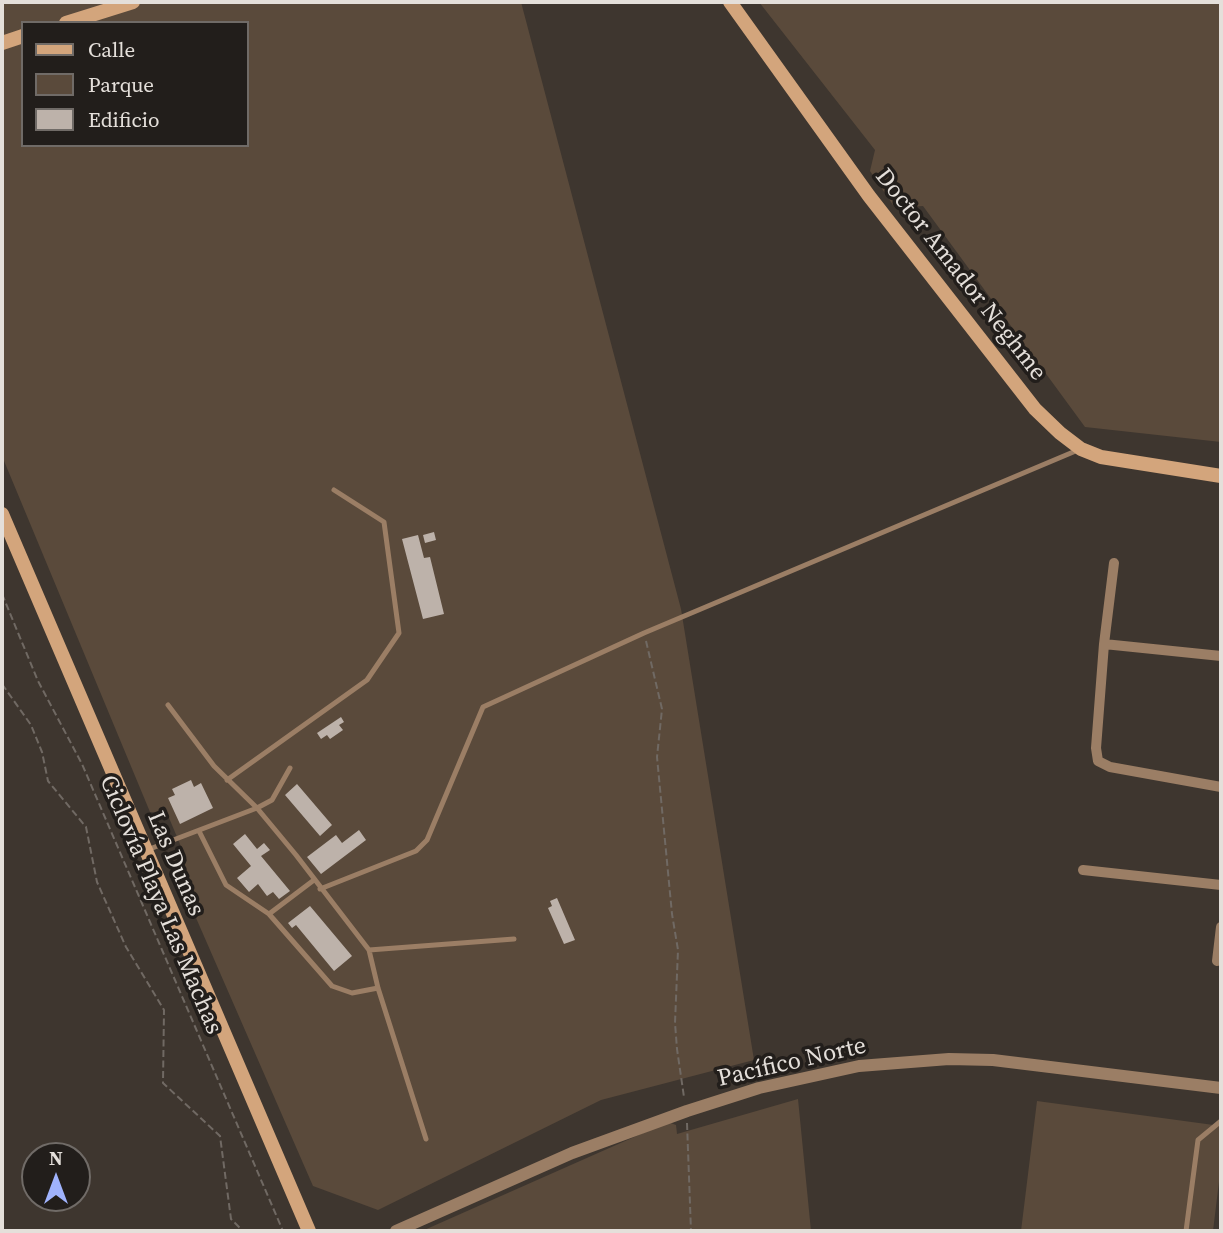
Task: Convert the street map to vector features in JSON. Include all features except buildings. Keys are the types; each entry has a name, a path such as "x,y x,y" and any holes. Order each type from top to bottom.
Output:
{"main road":[{"path":"72,21 133,2"},
{"name":"Doctor Amador Neghme","path":"730,2 869,196 1035,409 1081,449 1101,457 1221,476"},
{"path":"2,43 21,37"},
{"name":"Las Dunas","path":"2,514 309,1231"}],"street":[{"path":"1114,563 1104,644 1096,748 1098,761 1110,766 1221,786"},
{"path":"1104,644 1221,656"},
{"path":"1083,870 1221,885"},
{"path":"1217,961 1221,928"},
{"name":"Pacífico Norte","path":"396,1231 572,1153 758,1088 826,1072 881,1064 949,1059 993,1060 1221,1088"}],"lane":[{"path":"320,889 416,850 427,840 483,707 644,633 1081,449"},
{"path":"227,780 368,680 399,633 384,522 334,490"},
{"path":"169,705 227,780 257,808 369,950 378,988 426,1139"},
{"path":"145,851 272,800 290,768"},
{"path":"199,831 226,885 269,915 332,986 352,993 378,988"},
{"path":"269,915 314,880"},
{"path":"369,950 514,939"},
{"path":"1186,1231 1198,1140 1221,1121"}],"path":[{"name":"Ciclovía Playa Las Machas","path":"2,594 38,681 82,764 283,1231"},
{"path":"644,633 662,709 657,757 678,950 677,1049 687,1111 691,1231"},
{"path":"2,684 31,725 42,752 48,781 86,827 97,882 126,947 164,1010 163,1083 220,1136 231,1219 243,1231"}],"green space":[{"path":"2,2 521,2 681,609 754,1060 601,1100 378,1210 313,1186 176,872 187,861 167,813 150,812 2,456"},
{"path":"759,2 1221,2 1221,442 1085,427 923,206 895,208 870,171 875,150"},
{"path":"798,1099 811,1231 422,1231 668,1122 676,1125 677,1134"},
{"path":"1037,1101 1221,1126 1221,1165 1213,1231 1021,1231"}]}
